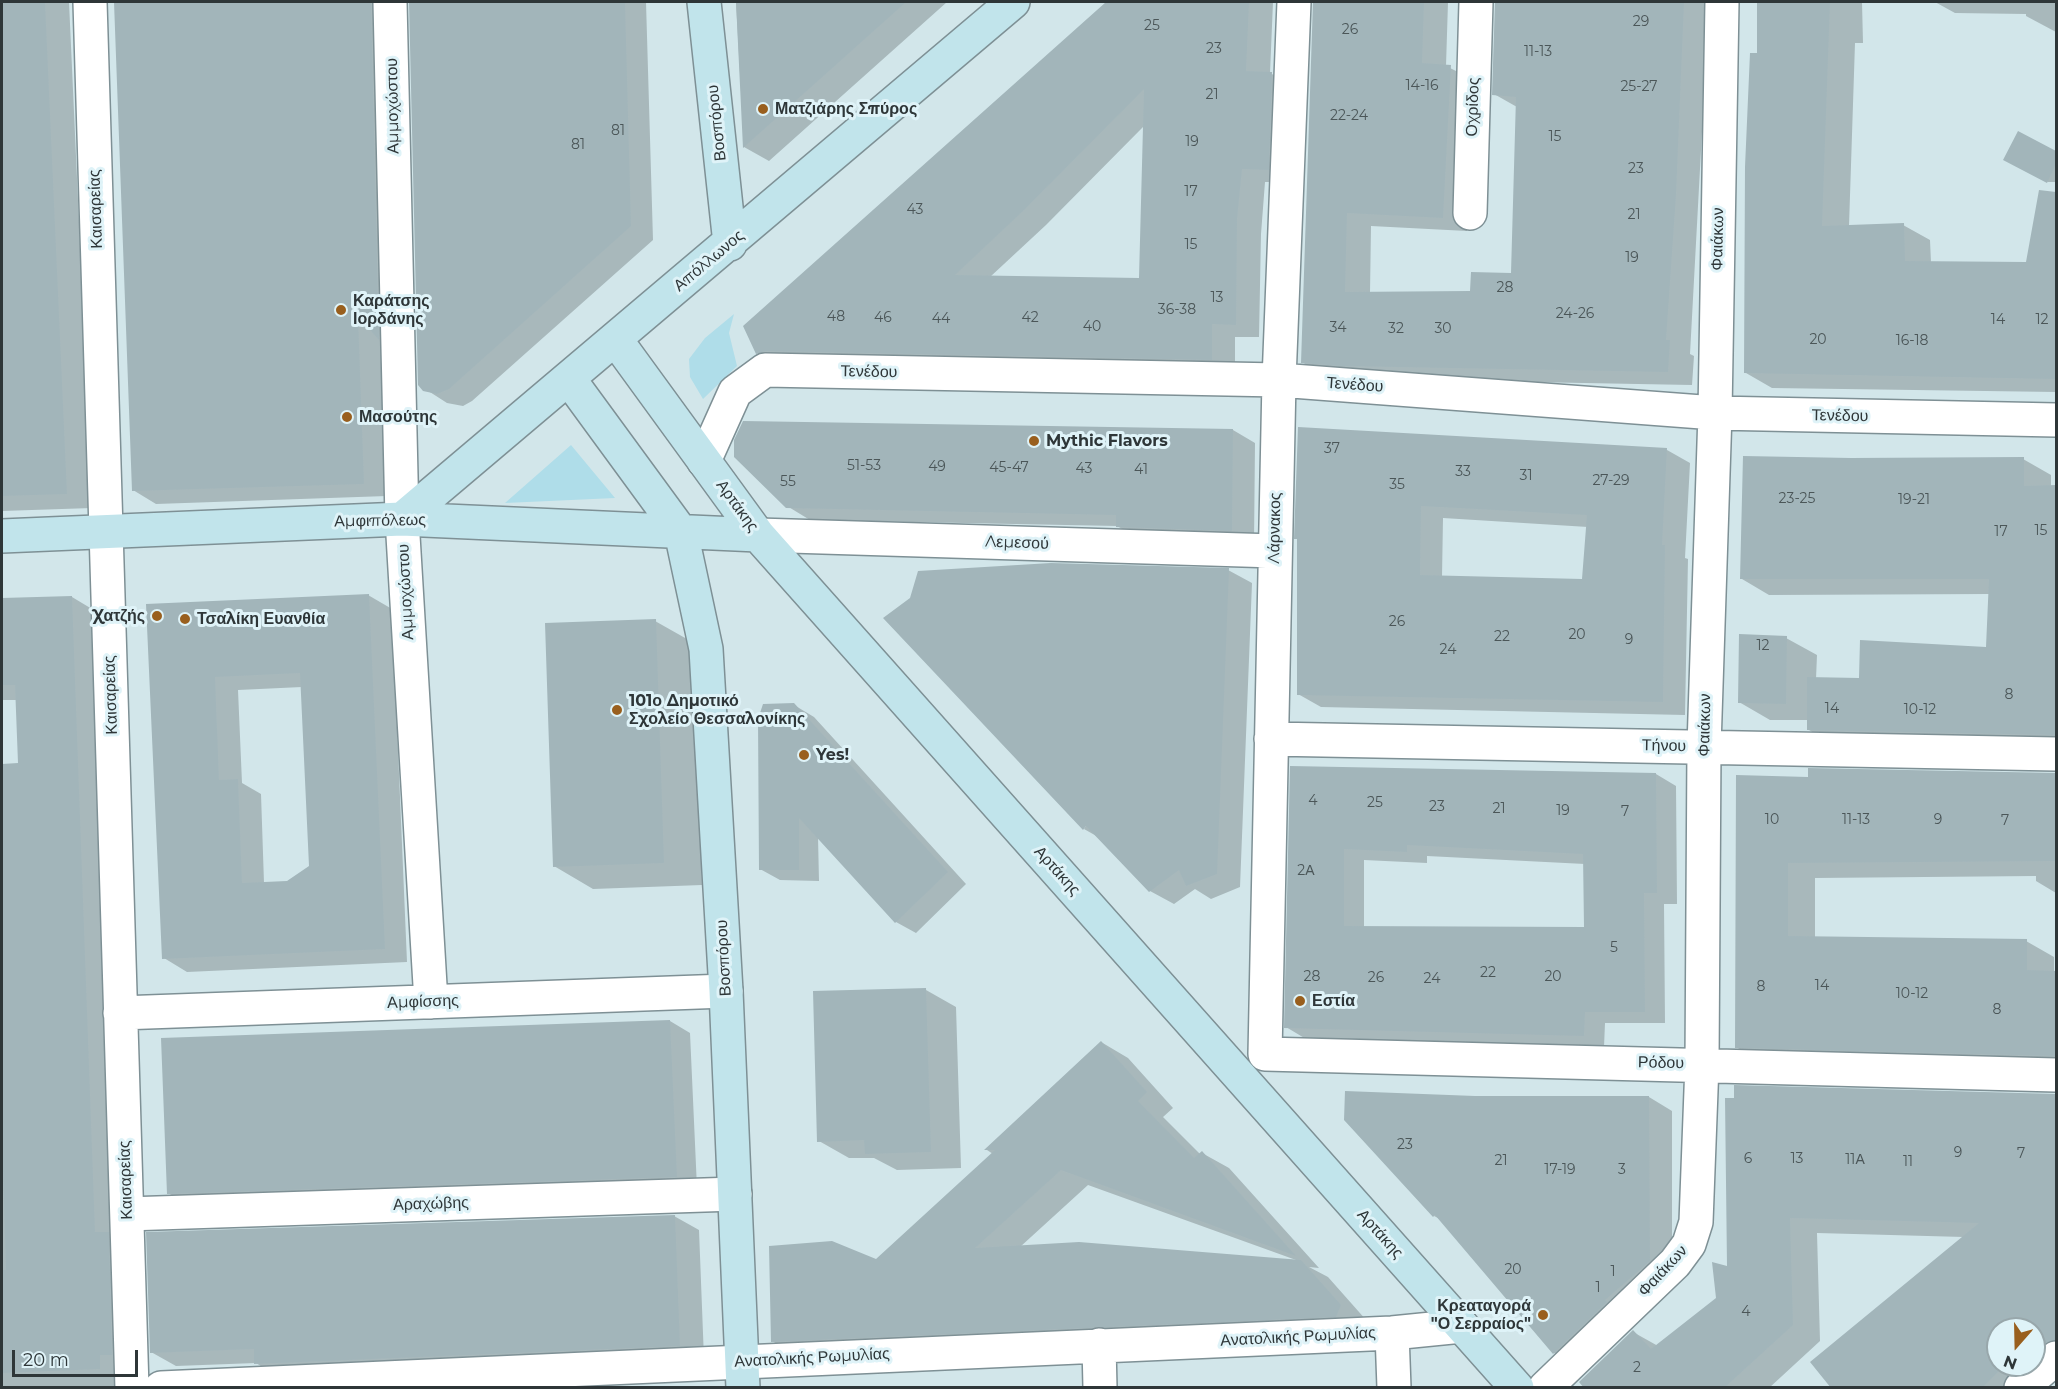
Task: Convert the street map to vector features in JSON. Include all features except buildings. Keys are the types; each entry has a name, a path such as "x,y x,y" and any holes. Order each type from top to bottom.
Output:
{"street":[{"name":"Καισαρείας","path":"90,2 132,1388"},
{"name":"Αμμοχώστου","path":"390,2 402,519 431,1002"},
{"name":"Βοσπόρου","path":"704,2 730,244"},
{"name":"Απόλλωνος","path":"402,519 730,244 1013,2"},
{"name":"Λάρνακος","path":"1265,1054 1279,380 1294,2"},
{"name":"Οχρίδος","path":"1470,213 1476,2"},
{"name":"Φαιάκων","path":"1545,1388 1675,1263 1689,1244 1698,1211 1702,1064 1704,746 1715,413 1722,2"},
{"name":"Αρτάκης","path":"616,340 758,535 1517,1388"},
{"name":"Τενέδου","path":"704,460 735,392 765,370 1279,380 1715,413 2056,420"},
{"path":"568,379 681,532"},
{"name":"Αμφιπόλεως","path":"2,536 402,519 758,535"},
{"name":"Βοσπόρου","path":"681,532 706,649 726,991 743,1375"},
{"name":"Λεμεσού","path":"758,535 1275,551"},
{"name":"Τήνου","path":"1271,738 2056,754"},
{"name":"Αμφίσσης","path":"120,1013 726,991"},
{"path":"1241,1078 1265,1054"},
{"name":"Ρόδου","path":"1265,1054 2056,1075"},
{"name":"Αραχώβης","path":"127,1214 735,1194"},
{"name":"Ανατολικής Ρωμυλίας","path":"162,1388 743,1375 1099,1345 1392,1333 1462,1326"},
{"path":"1392,1333 1394,1388"},
{"path":"1099,1345 1100,1388"},
{"path":"2021,1388 2056,1358"}],"shaded area":[{"path":"734,314 729,333 737,366 703,399 690,377 689,359 705,338"},
{"path":"571,445 615,498 505,503"}],"place":[{"name":"Ματζιάρης Σπύρος","path":"763,109"},
{"name":"Καράτσης Ιορδάνης","path":"341,310"},
{"name":"Μασούτης","path":"347,417"},
{"name":"Mythic Flavors","path":"1034,441"},
{"name":"Χατζής","path":"157,616"},
{"name":"Τσαλίκη Ευανθία","path":"185,619"},
{"name":"101ο Δημοτικό Σχολείο Θεσσαλονίκης","path":"617,710"},
{"name":"Yes!","path":"804,755"},
{"name":"Εστία","path":"1300,1001"},
{"name":"Κρεαταγορά \"Ο Σερραίος\"","path":"1543,1315"}]}
